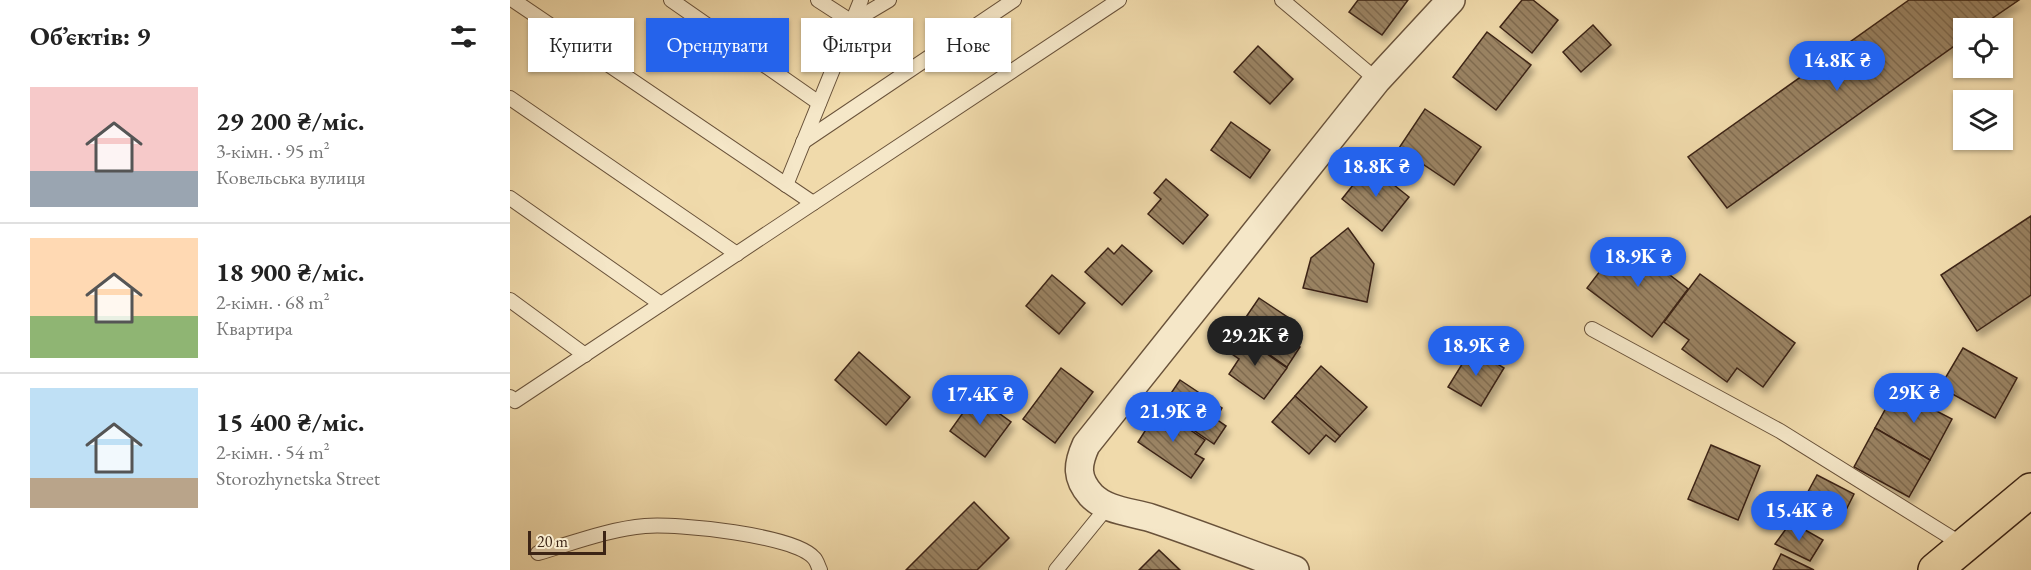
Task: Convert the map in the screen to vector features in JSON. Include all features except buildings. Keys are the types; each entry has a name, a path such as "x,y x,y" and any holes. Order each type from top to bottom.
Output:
{"main road":[{"path":"1935,570 2031,490"}],"street":[{"path":"1295,570 1149,518 1108,506 1093,497 1079,477 1078,463 1086,445 1377,80 1451,0"}],"lane":[{"path":"513,0 813,203"},
{"path":"670,0 819,103"},
{"path":"818,0 846,18"},
{"path":"854,18 861,0"},
{"path":"859,18 889,0"},
{"path":"803,142 1014,0"},
{"path":"510,397 515,401 1119,0"},
{"path":"1282,0 1377,80"},
{"path":"786,185 832,72"},
{"path":"510,98 737,254"},
{"path":"510,198 661,304"},
{"path":"510,300 585,355"},
{"path":"1592,329 1780,431 1964,546"},
{"path":"1056,570 1108,506"},
{"path":"538,553 624,528 658,526 718,530 793,545 814,557 820,570"}]}
